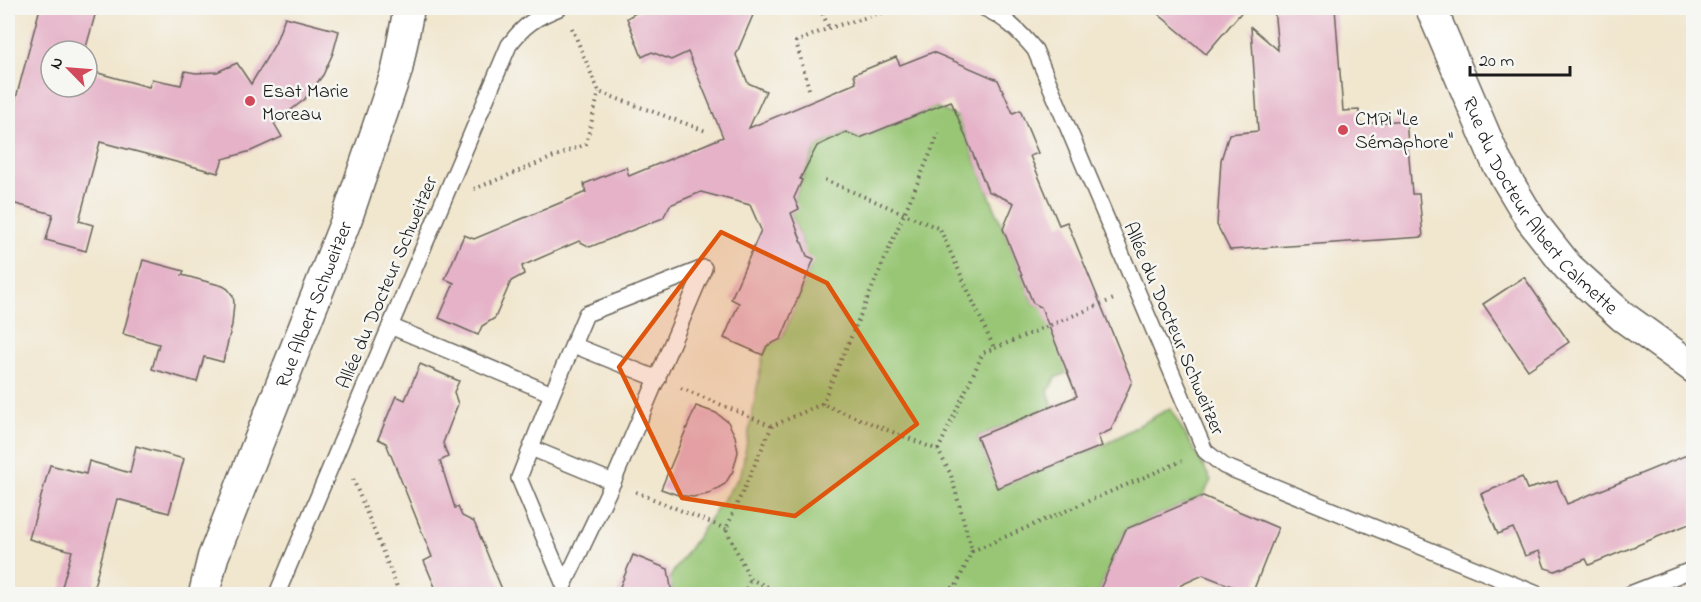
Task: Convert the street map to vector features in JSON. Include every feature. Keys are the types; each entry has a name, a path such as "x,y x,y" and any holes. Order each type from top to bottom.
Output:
{"street":[{"name":"Rue Albert Schweitzer","path":"204,594 213,557 348,218 397,70 409,8"},
{"name":"Rue du Docteur Albert Calmette","path":"1431,8 1497,163 1531,220 1576,275 1622,316 1694,368"}],"lane":[{"name":"Allée du Docteur Schweitzer","path":"984,8 998,13 1020,32 1035,50 1205,451 1224,466 1537,594"},
{"name":"Allée du Docteur Schweitzer","path":"278,594 509,45 521,29 539,16 563,13"},
{"path":"704,268 613,482 564,585 519,478 573,345 586,314 704,268"},
{"path":"390,326 552,394"},
{"path":"573,345 658,379"},
{"path":"531,448 613,482"},
{"path":"1630,594 1694,569"}],"path":[{"path":"820,8 829,28"},
{"path":"809,89 796,42 829,28 900,8"},
{"path":"443,202 586,144 599,92 563,13"},
{"path":"599,92 706,130"},
{"path":"726,529 772,426 822,404 939,133"},
{"path":"825,180 940,229 994,348"},
{"path":"938,450 982,353 1136,290"},
{"path":"658,379 772,426"},
{"path":"822,404 938,450 951,475 972,551 956,586 939,594"},
{"path":"972,551 1205,451"},
{"path":"330,468 351,476 400,594"},
{"path":"613,482 726,529 750,579 784,594"},
{"path":"744,594 750,579"}],"highlighted area":[{"path":"721,232 827,283 917,424 795,516 682,498 619,367"}],"green space":[{"path":"935,107 958,117 1033,303 1042,307 1068,372 1055,378 1048,392 1053,406 977,437 997,488 1102,446 1170,408 1211,480 1203,496 1126,529 1098,594 672,594 671,586 667,584 673,572 741,474 763,355 769,342 773,343 782,338 811,266 810,258 800,254 803,245 791,213 798,209 794,198 817,146 850,130 852,134 860,138"}],"building":[{"path":"40,8 97,8 88,39 39,39 39,99 99,99 99,73 149,87 152,79 181,85 185,71 217,72 237,63 251,84 275,44 285,17 339,31 333,53 323,75 304,100 274,123 282,137 251,151 223,159 218,173 100,142 79,221 93,225 86,251 46,240 53,214 8,202 8,128"},
{"path":"644,8 756,8 736,55 748,83 766,91 749,128 856,83 854,74 896,57 900,65 933,52 998,80 1013,113 1020,110 1038,153 1030,156 1059,225 1067,222 1132,381 1111,430 1098,436 1102,446 997,488 977,437 1077,396 1041,307 1033,303 1003,229 1014,203 988,191 951,101 860,138 846,132 817,146 800,179 802,180 794,198 799,209 791,213 807,256 814,259 781,339 767,346 763,355 724,338 739,303 731,299 761,230 750,205 701,192 670,205 663,218 590,247 579,241 522,266 524,274 511,281 495,318 482,326 478,335 439,318 454,283 445,279 464,235 474,239 586,192 584,184 626,167 629,176 723,137 688,52 671,60 652,52 642,57 627,18"},
{"path":"1151,8 1245,8 1206,54"},
{"name":"CMPi \"Le Sémaphore\"","path":"1274,8 1335,8 1343,111 1359,110 1360,124 1406,120 1412,194 1419,194 1423,237 1230,250 1217,225 1221,160 1229,134 1258,131 1251,27 1278,50"},
{"path":"143,260 184,271 182,275 223,286 233,296 232,325 223,362 204,357 197,382 152,369 159,344 123,334"},
{"path":"1524,277 1569,342 1528,370 1483,304"},
{"path":"420,364 459,381 454,392 458,404 443,443 448,457 440,461 455,508 458,507 462,516 474,522 504,594 438,594 424,561 432,557 386,443 378,439 396,396 405,400"},
{"path":"696,406 716,413 728,422 735,436 738,452 733,471 725,484 708,494 693,497 661,489"},
{"path":"136,446 184,459 169,513 117,499 92,594 60,594 72,551 29,539 50,465 86,474 89,461 130,473"},
{"path":"1694,452 1694,522 1589,565 1586,559 1555,571 1545,568 1539,551 1525,556 1513,528 1498,534 1481,494 1522,477 1527,489 1557,481 1567,504"},
{"path":"1203,496 1278,528 1252,594 1203,575 1181,585 1177,594 1098,594 1126,529"},
{"path":"633,555 668,569 672,594 617,594"}],"place":[{"name":"Esat Marie Moreau","path":"250,101"},
{"name":"CMPi \"Le Sémaphore\"","path":"1343,130"}]}
